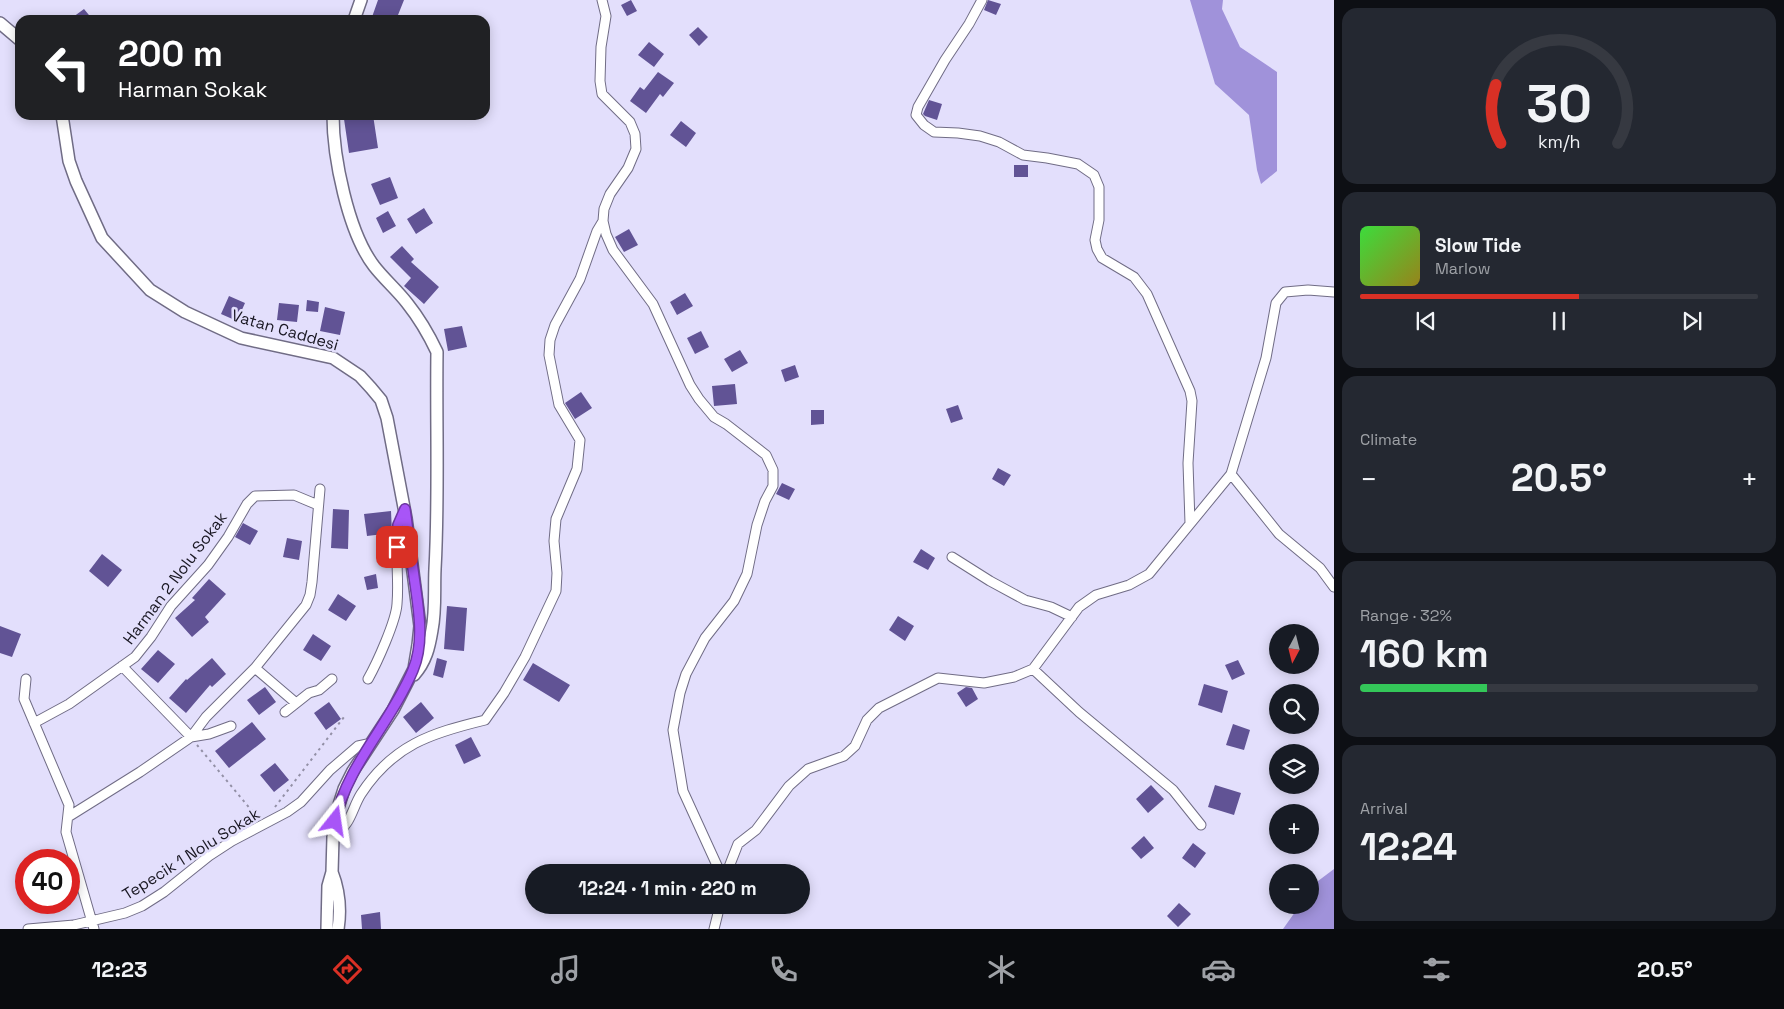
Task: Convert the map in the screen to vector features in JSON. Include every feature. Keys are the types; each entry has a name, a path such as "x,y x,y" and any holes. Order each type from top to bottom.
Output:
{"street":[{"path":"356,15 361,0"},
{"path":"602,0 606,16 601,47 600,81 602,94 630,122 635,134 636,149 628,168 610,194 604,209 603,221 606,234 612,250 653,304 690,385 714,417 766,455 773,470 773,486 765,501 747,574 734,601 705,638 686,674 680,693 673,730 683,791 716,864"},
{"path":"982,0 918,107 916,116 934,132 980,136 1023,155 1078,164 1094,175 1099,187 1099,220 1095,240 1097,249 1102,258 1134,277 1147,294 1190,390 1192,401 1188,463 1190,523"},
{"path":"0,23 15,36"},
{"name":"Vatan Caddesi","path":"63,120 68,161 102,238 150,290 185,312 241,338 333,358 360,376 371,388 381,400 387,418 405,509 420,626 414,669 372,743 353,771 344,789 338,808 334,834 332,872 328,886 327,929"},
{"path":"333,120 333,133 347,210 358,237 373,264 408,304 428,333 437,352 435,612 432,632 423,664 406,684"},
{"path":"334,834 343,829 360,795 379,770 397,753 428,736 456,726 485,720 526,657 556,591 557,573 554,541 556,519 577,468 580,440 560,405 549,355 550,340 555,325 580,279 597,231 603,221"},
{"path":"730,864 738,844 756,830 789,786 808,769 844,756 855,746 867,720 879,708 938,678 984,683 1014,677 1033,669 1079,607 1096,595 1129,585 1149,574 1231,474 1266,358 1276,303 1286,292 1308,290 1334,292"},
{"path":"1231,474 1279,534 1320,568 1334,587"},
{"path":"68,817 191,738 206,717 255,668 306,604 310,595 320,489"},
{"name":"Harman 2 Nolu Sokak","path":"34,723 69,704 135,657 151,638 171,606 208,565 228,537 247,504 256,496 294,495 318,505"},
{"path":"368,679 385,642 397,605 398,525 405,509"},
{"path":"952,557 990,581 1026,600 1051,607 1072,617"},
{"path":"122,666 191,738"},
{"path":"255,668 296,703"},
{"path":"1033,669 1079,712 1173,790 1201,825"},
{"path":"26,679 24,700 69,805 66,832 93,925"},
{"path":"285,712 309,693 319,690 332,679"},
{"path":"191,738 231,726"},
{"name":"Tepecik 1 Nolu Sokak","path":"28,929 93,925 142,906 164,892 209,856 232,841 287,812 301,802 330,770 358,746 372,743"},
{"name":"Vatan Caddesi","path":"332,872 337,886 340,909 338,929"},
{"path":"714,929 718,914"}],"path":[{"path":"191,738 264,825 271,812 344,717"}],"shaded area":[{"path":"1190,0 1223,0 1222,9 1240,47 1277,72 1277,171 1261,184 1257,170 1249,115 1215,84"},
{"path":"1334,869 1334,929 1283,929 1294,914 1319,914 1319,880"}],"building":[{"path":"378,0 404,0 398,15 373,15"},
{"path":"631,0 637,11 627,16 621,5"},
{"path":"988,0 1001,4 996,15 984,10"},
{"path":"84,9 89,15 76,15"},
{"path":"698,27 708,37 699,46 689,35"},
{"path":"649,42 664,54 654,67 638,55"},
{"path":"658,72 674,83 663,97 660,94 646,113 630,101 640,87 644,90"},
{"path":"929,100 942,104 937,120 923,114"},
{"path":"344,120 374,120 378,148 349,153"},
{"path":"681,121 696,133 686,147 670,135"},
{"path":"1014,165 1028,165 1028,177 1014,177"},
{"path":"390,177 398,198 380,205 371,184"},
{"path":"424,208 433,223 416,234 407,219"},
{"path":"388,211 396,226 383,233 376,218"},
{"path":"629,229 638,245 624,252 615,237"},
{"path":"402,246 414,259 411,262 439,287 424,304 404,286 411,278 390,257"},
{"path":"685,293 693,306 677,315 670,302"},
{"path":"229,296 245,303 237,321 221,314"},
{"path":"307,300 319,302 318,312 306,311"},
{"path":"279,303 299,305 297,322 277,320"},
{"path":"325,307 345,312 340,335 320,331"},
{"path":"462,326 467,347 448,351 444,329"},
{"path":"701,331 709,347 695,354 687,338"},
{"path":"740,350 748,363 732,372 724,359"},
{"path":"795,365 799,377 785,382 781,370"},
{"path":"735,384 737,404 714,406 712,386"},
{"path":"581,392 592,408 575,419 565,403"},
{"path":"958,405 963,419 951,423 946,409"},
{"path":"811,410 824,410 824,424 811,425"},
{"path":"998,468 1011,475 1004,486 992,479"},
{"path":"782,483 795,489 789,500 776,494"},
{"path":"333,509 349,510 348,549 331,548"},
{"path":"391,511 392,533 367,536 364,514"},
{"path":"243,523 258,531 250,545 235,537"},
{"path":"287,538 302,541 299,560 283,557"},
{"path":"921,549 935,558 928,570 913,562"},
{"path":"102,554 122,570 108,587 89,571"},
{"path":"376,574 378,588 367,590 364,577"},
{"path":"209,579 226,594 205,617 209,622 192,637 175,618 195,600 192,598"},
{"path":"338,594 356,606 346,621 328,610"},
{"path":"447,606 467,608 464,651 444,649"},
{"path":"898,616 914,626 905,641 889,630"},
{"path":"0,626 21,634 12,657 0,653"},
{"path":"313,634 331,646 321,661 303,650"},
{"path":"158,650 175,664 158,683 141,669"},
{"path":"212,658 226,674 212,687 210,685 186,713 169,698 186,679"},
{"path":"437,658 447,661 443,678 433,675"},
{"path":"1238,660 1245,674 1232,680 1225,665"},
{"path":"533,663 570,685 559,702 523,680"},
{"path":"1204,684 1228,691 1222,713 1198,705"},
{"path":"265,687 276,702 259,715 247,700"},
{"path":"966,687 972,688 978,699 966,707 957,693"},
{"path":"329,702 341,719 326,730 314,713"},
{"path":"421,702 434,718 416,733 403,717"},
{"path":"252,722 266,739 229,768 215,751"},
{"path":"1233,724 1250,730 1244,750 1226,745"},
{"path":"471,737 481,756 464,764 455,745"},
{"path":"275,763 289,780 274,792 260,775"},
{"path":"1151,785 1164,799 1148,813 1136,799"},
{"path":"1215,785 1241,793 1234,815 1208,807"},
{"path":"1144,836 1154,848 1141,859 1131,848"},
{"path":"1193,843 1206,853 1195,868 1182,858"},
{"path":"1179,903 1191,914 1178,927 1167,916"},
{"path":"380,912 381,929 362,929 361,915"}],"route":[{"path":"335,821 344,789 353,771 392,710 414,669 420,626 405,509 398,525 397,547"}]}
